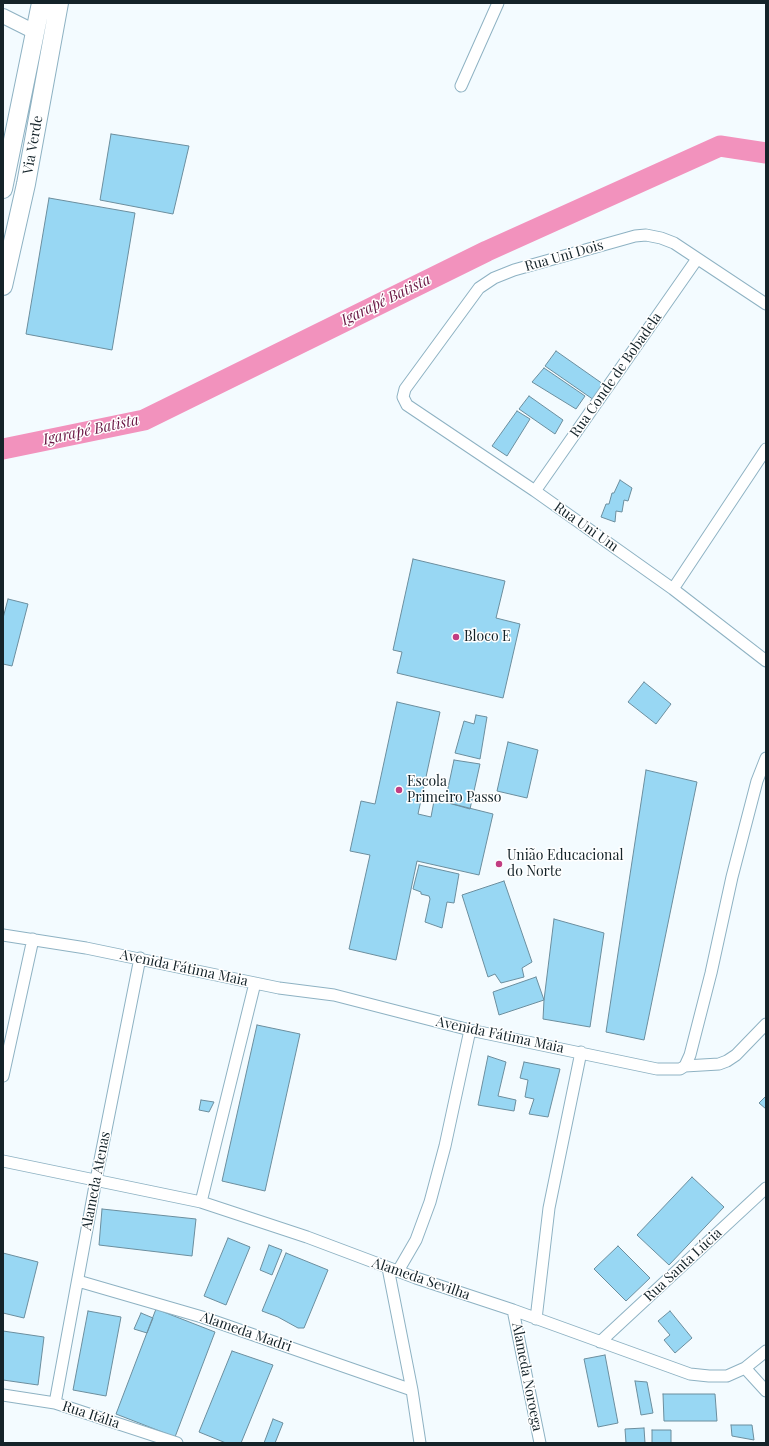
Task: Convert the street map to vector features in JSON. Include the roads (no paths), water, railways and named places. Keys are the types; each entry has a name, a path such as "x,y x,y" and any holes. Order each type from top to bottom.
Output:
{"main road":[{"name":"Via Verde","path":"3,189 41,3"},
{"name":"Via Verde","path":"3,286 26,184 59,3"}],"street":[{"path":"461,86 498,3"},
{"path":"3,16 35,32"},
{"name":"Rua Uni Dois","path":"403,397 405,389 479,288 494,278 514,270 635,236 661,238 674,243 766,304"},
{"name":"Rua Conde de Bobadela","path":"535,491 697,259"},
{"name":"Rua Uni Um","path":"403,397 407,405 535,491 673,589 766,661"},
{"path":"673,589 766,449"},
{"path":"684,1066 690,1055 732,877 757,781 766,758"},
{"name":"Avenida Fátima Maia","path":"3,935 140,958 278,988 334,995 470,1030 657,1069 674,1070 684,1066 719,1064 727,1061 736,1055 766,1024"},
{"path":"3,1076 33,939"},
{"name":"Alameda Atenas","path":"55,1403 96,1180 140,958"},
{"path":"201,1202 255,983"},
{"path":"420,1443 393,1270 416,1240 430,1202 445,1146 470,1030"},
{"path":"536,1319 549,1208 581,1052"},
{"name":"Alameda Sevilha","path":"3,1161 201,1202 307,1238 393,1270 513,1310 690,1374 726,1376 745,1368 766,1351"},
{"name":"Rua Santa Lúcia","path":"600,1342 766,1188"},
{"name":"Alameda Madri","path":"78,1281 202,1317 412,1390"},
{"name":"Alameda Noroega","path":"513,1310 540,1443"},
{"path":"745,1368 766,1392"},
{"name":"Rua Itália","path":"3,1395 55,1403 149,1438 176,1443"}],"waterway":[{"name":"Igarapé Batista","path":"3,449 144,420 487,251 720,146 766,153"}],"place":[{"name":"Bloco E","path":"456,637"},
{"name":"Escola Primeiro Passo","path":"399,790"},
{"name":"União Educacional do Norte","path":"499,864"}]}
